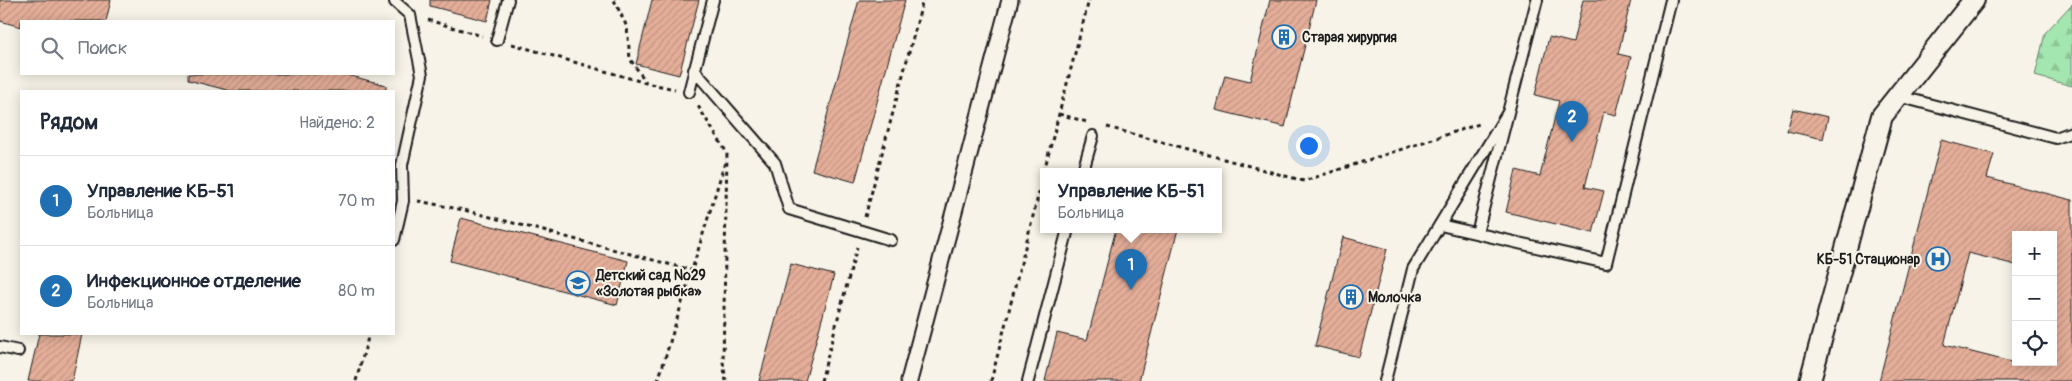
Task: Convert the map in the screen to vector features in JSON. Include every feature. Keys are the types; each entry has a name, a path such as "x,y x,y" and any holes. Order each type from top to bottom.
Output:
{"street":[{"path":"909,381 1010,0"},
{"path":"1810,381 1882,116 1974,0"}],"lane":[{"path":"497,40 508,0"},
{"path":"689,92 713,0"},
{"path":"1477,234 1537,0"},
{"path":"1440,225 1606,263 1671,0"},
{"path":"392,1 410,15 422,75 402,165 403,201 395,236"},
{"path":"694,70 775,163 789,209 892,240"},
{"path":"1898,96 2056,138 2072,132"},
{"path":"1385,381 1413,269 1508,114"},
{"path":"1084,168 1092,136"},
{"path":"1028,381 1067,233"},
{"path":"0,347 18,351"}],"path":[{"path":"614,0 627,27 630,59 646,82"},
{"path":"821,381 923,0"},
{"path":"1045,168 1089,0"},
{"path":"410,15 646,82 689,92 727,154 723,362 726,381"},
{"path":"1058,114 1096,124"},
{"path":"1106,127 1304,181 1508,114"},
{"path":"658,381 727,154"},
{"path":"991,381 1040,188"},
{"path":"403,201 425,201 464,210 692,270"},
{"path":"356,381 369,335"}],"green space":[{"path":"2072,4 2072,86 2035,76 2045,33"}],"building":[{"path":"0,0 111,0 106,20 20,20 20,27 0,21"},
{"path":"430,0 492,0 487,21 430,6"},
{"path":"652,0 699,0 679,75 636,64"},
{"path":"859,0 905,0 855,182 812,170"},
{"name":"Старая хирургия","path":"1270,0 1316,0 1285,127 1216,110 1225,75 1250,81"},
{"path":"1583,0 1631,0 1618,54 1631,57 1616,115 1604,112 1585,187 1604,191 1593,233 1506,212 1516,170 1540,176 1559,101 1535,95 1549,37 1573,43"},
{"path":"188,75 347,75 386,85 386,90 227,90 188,80"},
{"path":"1793,109 1828,117 1823,139 1787,131"},
{"name":"КБ-51 Стационар","path":"1941,140 1994,154 1987,178 2072,200 2072,381 1879,381","holes":["2012,231 2057,231 2057,366 2012,366 2011,362 1944,345 1968,253 2012,264"]},
{"name":"Детский сад №29 «Золотая рыбка»","path":"461,218 628,261 617,305 450,261"},
{"path":"1115,233 1177,233 1139,381 1045,381 1057,333 1087,340"},
{"name":"Молочка","path":"1343,237 1387,249 1359,357 1315,346"},
{"path":"791,264 834,275 805,381 759,381"},
{"path":"39,335 82,335 72,381 28,381"}],"place":[{"name":"Старая хирургия","path":"1284,37"},
{"name":"Инфекционное отделение","path":"1572,142"},
{"name":"КБ-51 Стационар","path":"1938,259"},
{"name":"Детский сад №29 «Золотая рыбка»","path":"578,283"},
{"name":"Управление КБ-51","path":"1131,290"},
{"name":"Молочка","path":"1351,297"}]}
